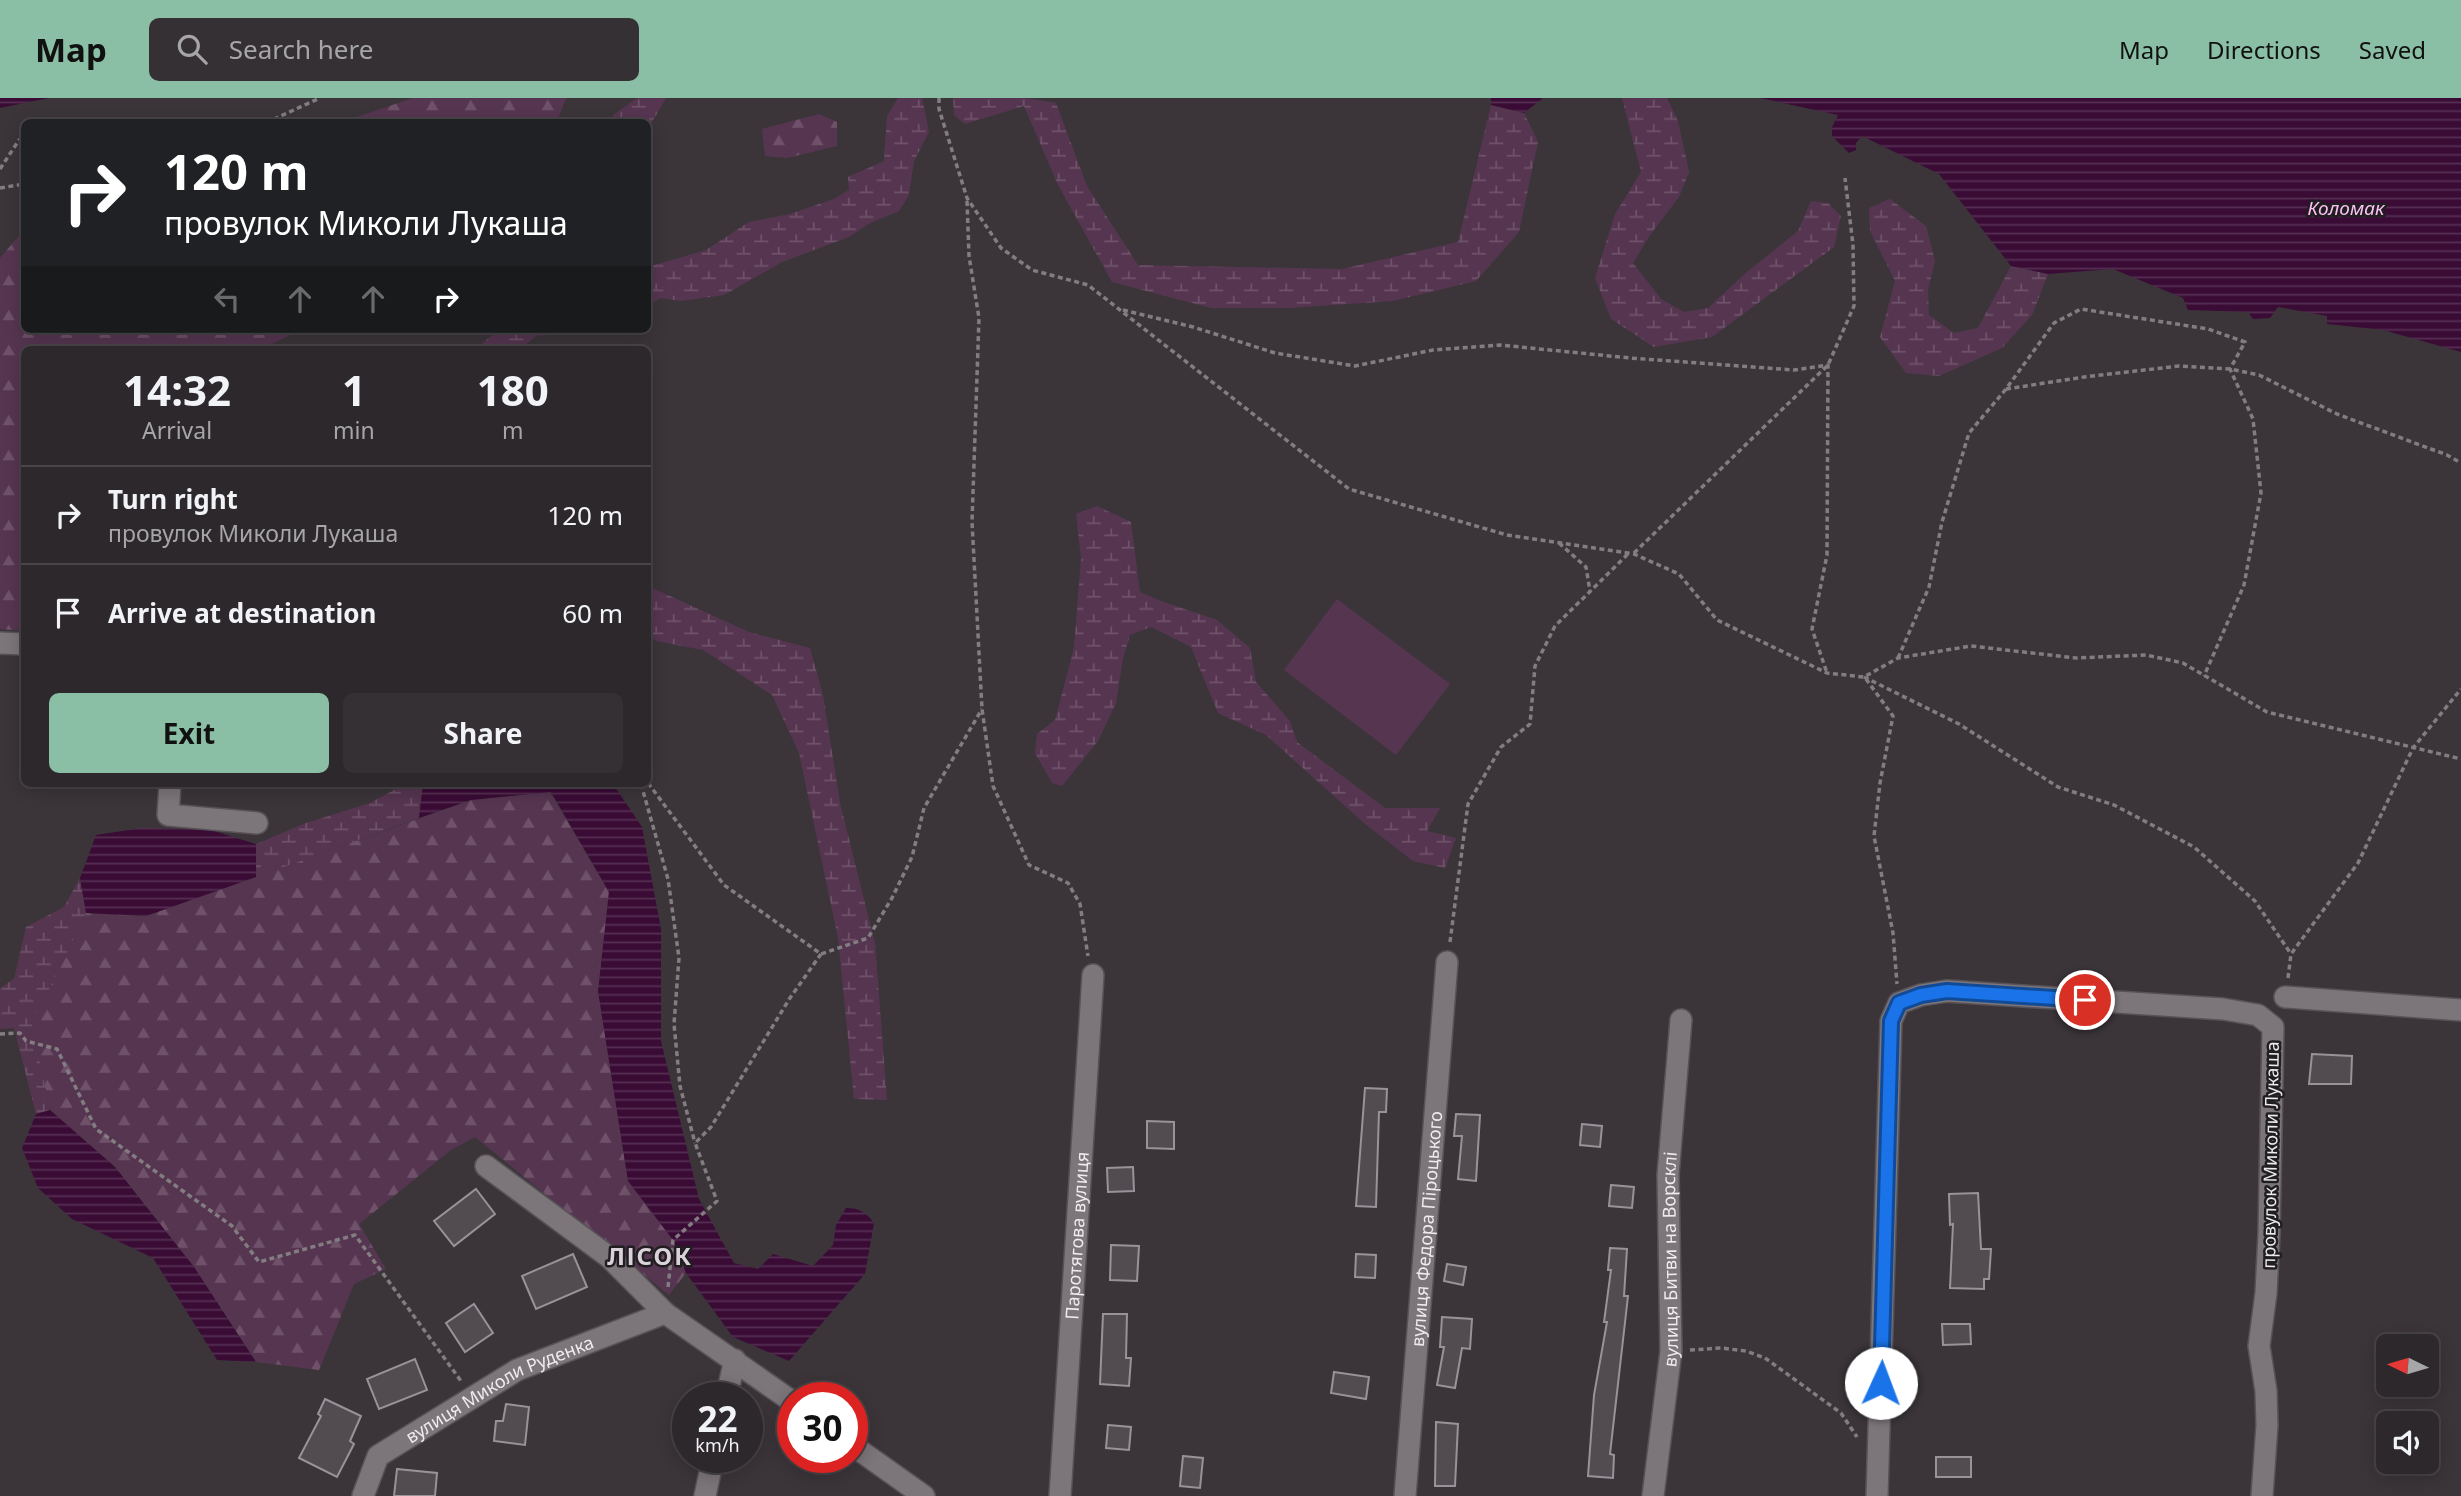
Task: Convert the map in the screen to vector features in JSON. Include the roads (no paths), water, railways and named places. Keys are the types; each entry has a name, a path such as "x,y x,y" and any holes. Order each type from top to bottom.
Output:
{"street":[{"path":"0,643 21,644"},
{"path":"170,787 168,815 257,823"},
{"name":"вулиця Федора Піроцького","path":"1405,1496 1447,962"},
{"name":"Паротягова вулиця","path":"1060,1496 1093,975"},
{"name":"провулок Миколи Лукаша","path":"1877,1496 1891,1021 1899,1003 1921,995 1947,991 2223,1009 2258,1015 2273,1027 2269,1234 2266,1293 2259,1346 2266,1391 2267,1425 2262,1496"},
{"path":"2285,997 2461,1010"},
{"name":"вулиця Битви на Ворсклі","path":"1653,1496 1671,1351 1668,1175 1681,1020"},
{"path":"486,1166 609,1257 665,1313 777,1391"},
{"name":"вулиця Миколи Руденка","path":"363,1496 378,1456 517,1370 665,1313"},
{"path":"729,1382 734,1360"},
{"path":"868,1456 924,1496"},
{"path":"705,1496 710,1473"}],"water":[{"path":"0,98 49,98 0,108"},
{"path":"1491,98 1543,98 1524,113 1491,105"},
{"name":"Коломак","path":"1760,98 2461,98 2461,352 2383,330 2327,324 2327,316 2278,307 2270,318 2253,319 2248,312 2188,310 2183,298 2113,269 2048,274 2011,266 1939,174 1862,136 1856,143 1856,150 1849,153 1832,136 1832,127 1838,115"},
{"path":"423,787 615,787 642,827 661,929 661,1041 699,1199 734,1263 758,1269 773,1254 813,1266 833,1245 836,1225 846,1208 862,1211 874,1223 865,1274 789,1361 733,1337 686,1273 673,1240 628,1181 598,991 609,892 551,792 471,800 419,818"},
{"path":"142,828 211,830 256,844 256,877 146,916 86,913 80,878 96,835"},
{"path":"50,1110 115,1167 194,1267 256,1362 217,1360 153,1258 72,1219 38,1188 22,1148 36,1114"}],"district":[{"name":"ЛІСОК","path":"650,1255"}]}
